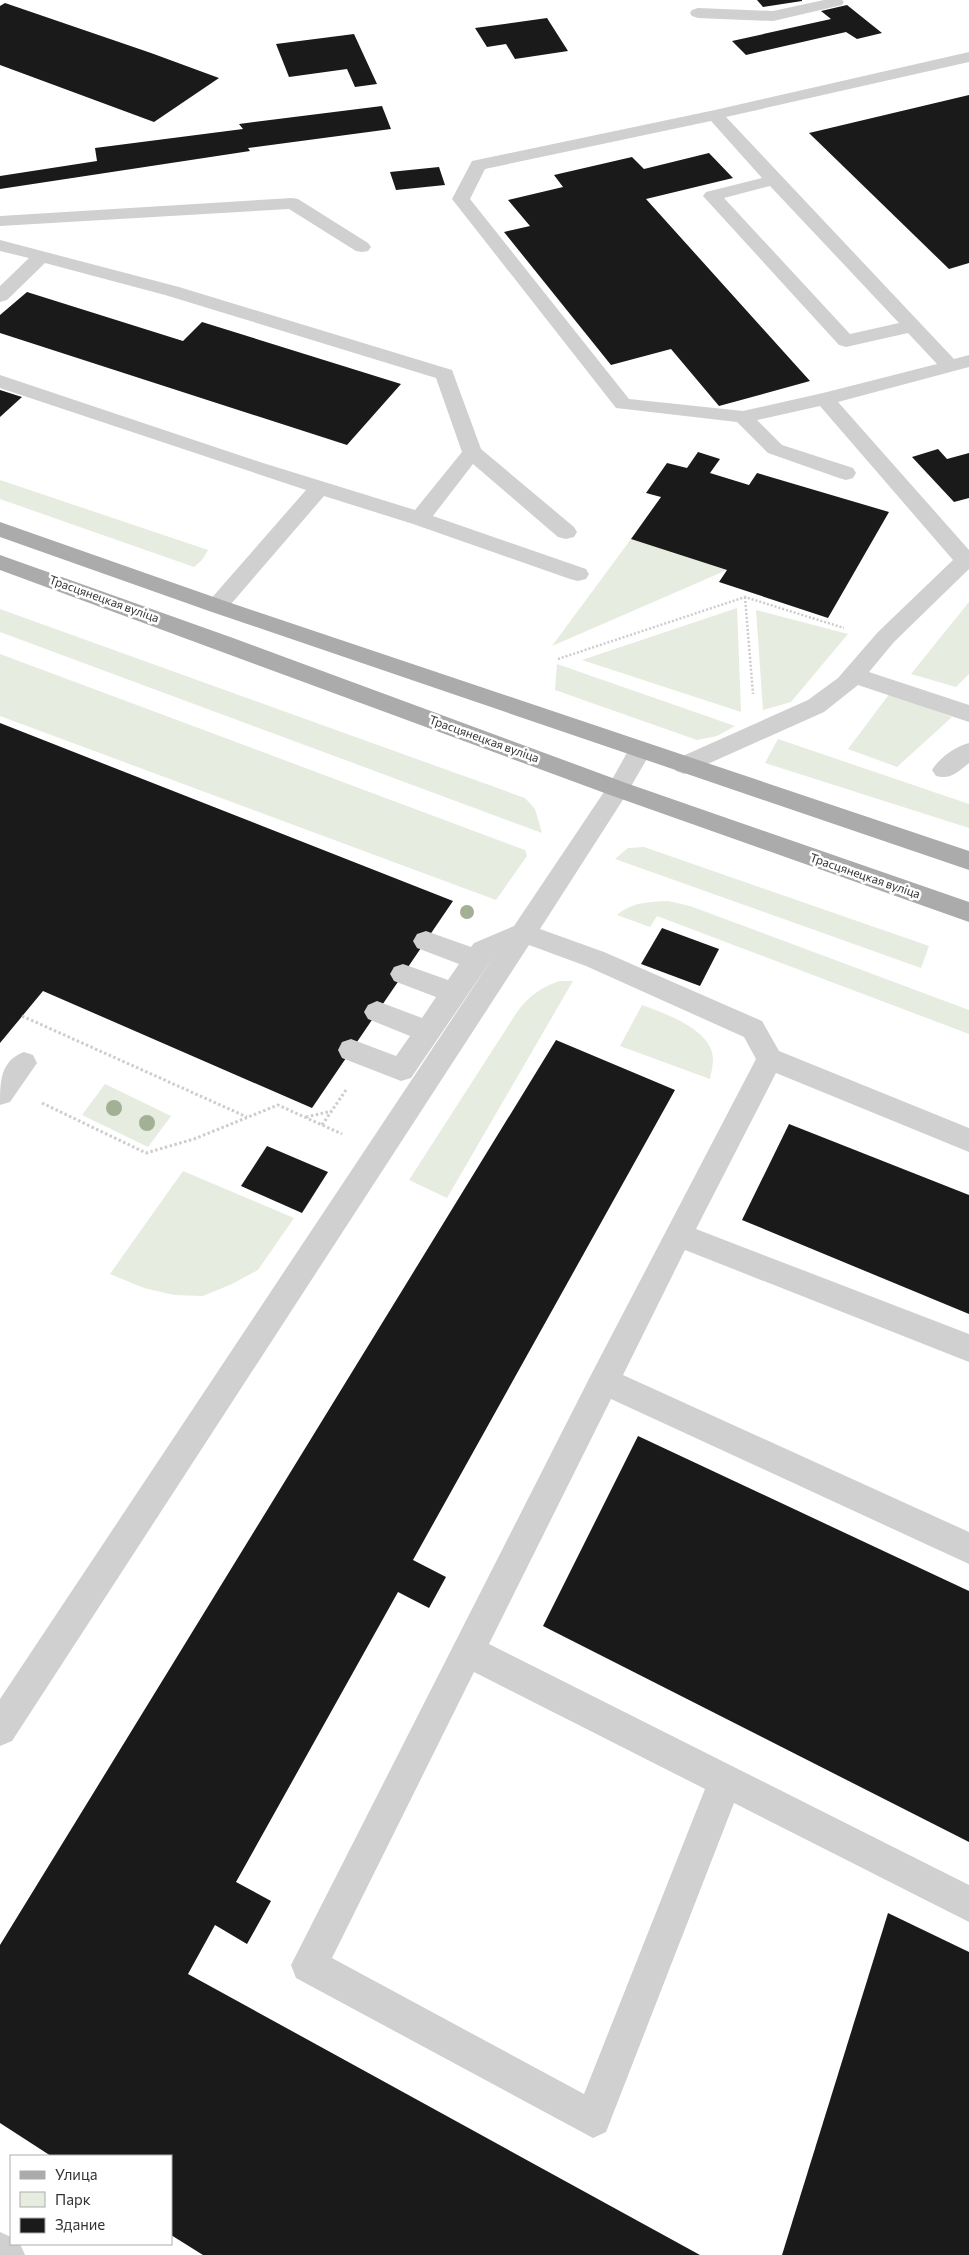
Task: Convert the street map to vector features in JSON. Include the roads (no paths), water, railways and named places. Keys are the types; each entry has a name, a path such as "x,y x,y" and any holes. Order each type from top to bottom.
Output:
{"main road":[{"path":"0,529 217,606 969,861"},
{"name":"Трасцянецкая вуліца","path":"0,562 225,643 618,790 969,912"}],"street":[{"path":"698,13 773,16 836,2 833,0"},
{"path":"969,57 715,115 478,165 461,199 623,404 743,417 825,399 969,361"},
{"path":"715,115 950,366"},
{"path":"774,180 712,196 846,341 911,326"},
{"path":"0,221 292,203 362,247"},
{"path":"0,245 172,291 444,374 472,452 566,532"},
{"path":"0,296 42,256"},
{"path":"0,381 319,488 420,519 578,574"},
{"path":"684,765 816,706 846,684 886,638 966,559 825,399"},
{"path":"743,417 775,449 846,473"},
{"path":"420,519 472,452"},
{"path":"217,606 319,488"},
{"path":"854,675 969,714"},
{"path":"0,1729 618,790 640,750"},
{"path":"944,770 969,751"},
{"path":"351,1050 401,1070 483,950 524,933 595,959 753,1029 770,1059 969,1140"},
{"path":"426,941 476,960"},
{"path":"403,974 453,993"},
{"path":"377,1012 427,1031"},
{"path":"725,1781 593,2119 310,1965 678,1234 770,1059"},
{"path":"3,1090 24,1063"},
{"path":"678,1234 969,1348"},
{"path":"604,1381 969,1548"},
{"path":"468,1651 969,1904"},
{"path":"0,2252 5,2255"}]}
